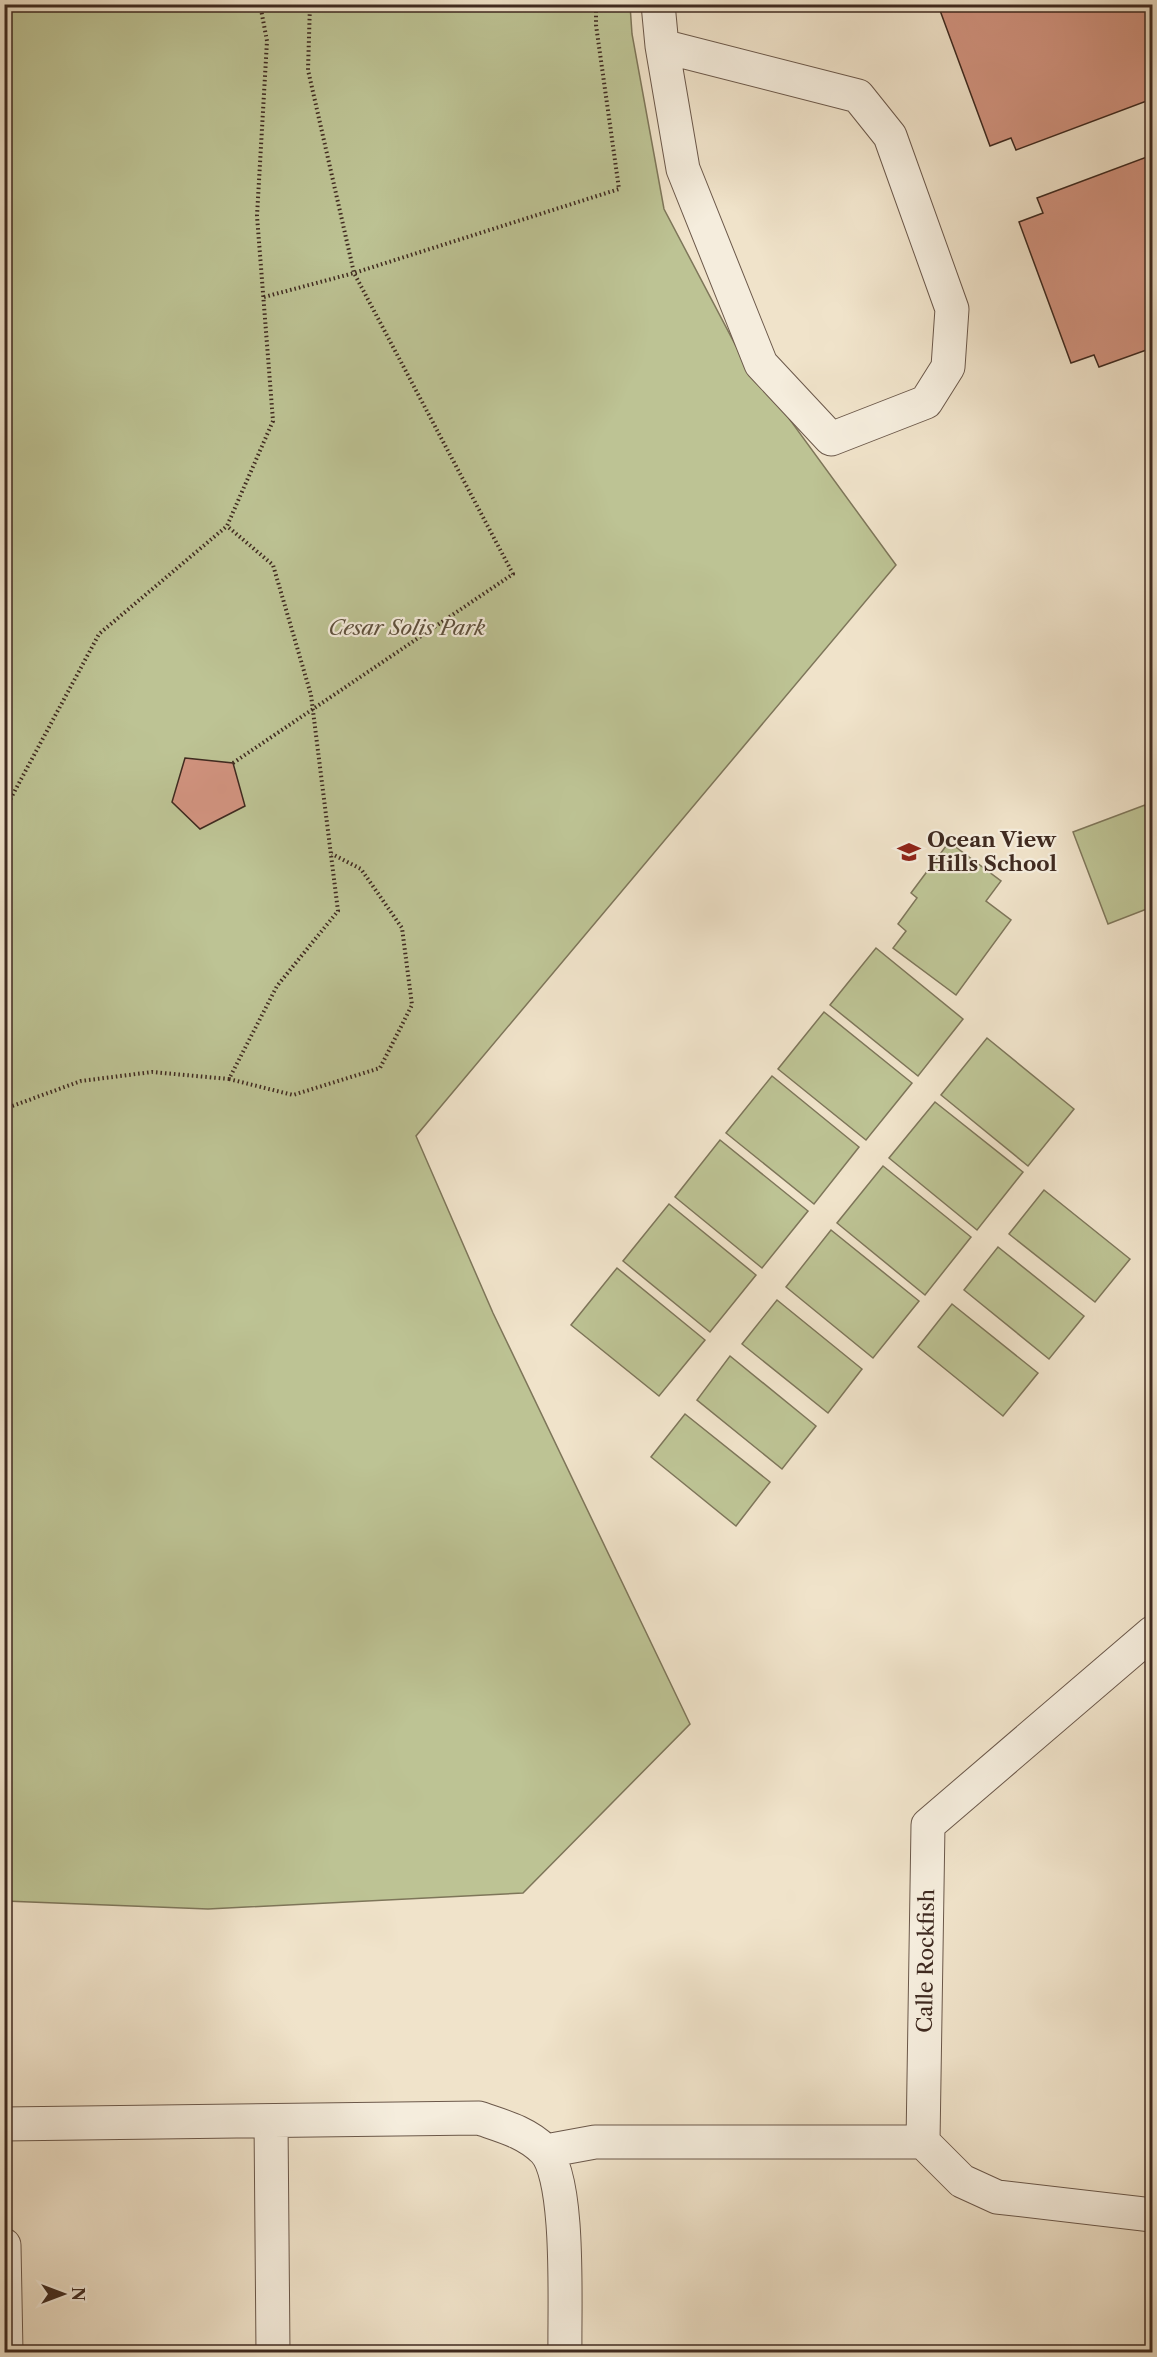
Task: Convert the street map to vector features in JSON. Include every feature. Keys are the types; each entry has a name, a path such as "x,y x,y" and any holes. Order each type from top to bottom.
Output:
{"street":[{"path":"658,4 662,46 683,169 761,363 831,439 926,402 948,367 952,309 890,136 858,96 662,46"},
{"name":"Calle Rockfish","path":"923,2142 928,1825 1152,1633"},
{"path":"4,2124 479,2118 523,2133 546,2151 557,2176 564,2237 565,2352"},
{"path":"271,2121 273,2352"},
{"path":"546,2151 595,2142 923,2142 962,2181 997,2198 1152,2215"},
{"path":"4,2245 6,2352"}],"path":[{"path":"4,812 99,634 227,526 273,421 257,216 267,41 260,4"},
{"path":"233,763 513,574 354,273 308,70 310,4"},
{"path":"264,297 354,273 619,189 596,4"},
{"path":"227,526 273,566 313,709 338,911 277,986 229,1078"},
{"path":"4,1109 81,1081 152,1072 229,1078 293,1095 380,1068 411,1005 402,928 361,869 332,854"}],"green space":[{"name":"Cesar Solis Park","path":"5,5 630,5 632,34 664,209 736,346 896,565 416,1136 493,1313 690,1724 523,1893 208,1909 5,1901"},
{"path":"1145,805 1152,824 1152,907 1108,924 1073,832"},
{"path":"949,842 1001,881 986,901 1011,920 956,995 893,948 906,931 898,924 917,898 911,893"},
{"path":"876,948 963,1019 918,1076 830,1005"},
{"path":"824,1012 912,1083 866,1140 778,1069"},
{"path":"987,1038 1074,1109 1028,1166 941,1095"},
{"path":"772,1076 859,1147 814,1204 726,1133"},
{"path":"935,1102 1023,1172 977,1230 889,1158"},
{"path":"720,1140 808,1211 762,1268 675,1197"},
{"path":"883,1166 971,1237 925,1295 837,1223"},
{"path":"1044,1190 1130,1259 1095,1302 1009,1234"},
{"path":"669,1204 756,1275 710,1332 623,1261"},
{"path":"831,1230 919,1301 873,1358 786,1287"},
{"path":"998,1247 1084,1316 1049,1359 964,1290"},
{"path":"617,1268 705,1340 659,1396 571,1325"},
{"path":"777,1300 862,1369 828,1413 742,1344"},
{"path":"952,1304 1038,1373 1003,1416 918,1347"},
{"path":"730,1356 816,1426 782,1469 697,1400"},
{"path":"685,1414 770,1482 736,1526 651,1457"}],"building":[{"path":"1152,4 1152,99 1016,150 1011,138 990,146 938,5"},
{"path":"1152,155 1152,348 1099,367 1094,355 1071,363 1019,222 1043,213 1037,198"},
{"path":"185,758 233,763 245,806 200,829 172,802"}],"place":[{"name":"Ocean View Hills School","path":"909,852"}]}
